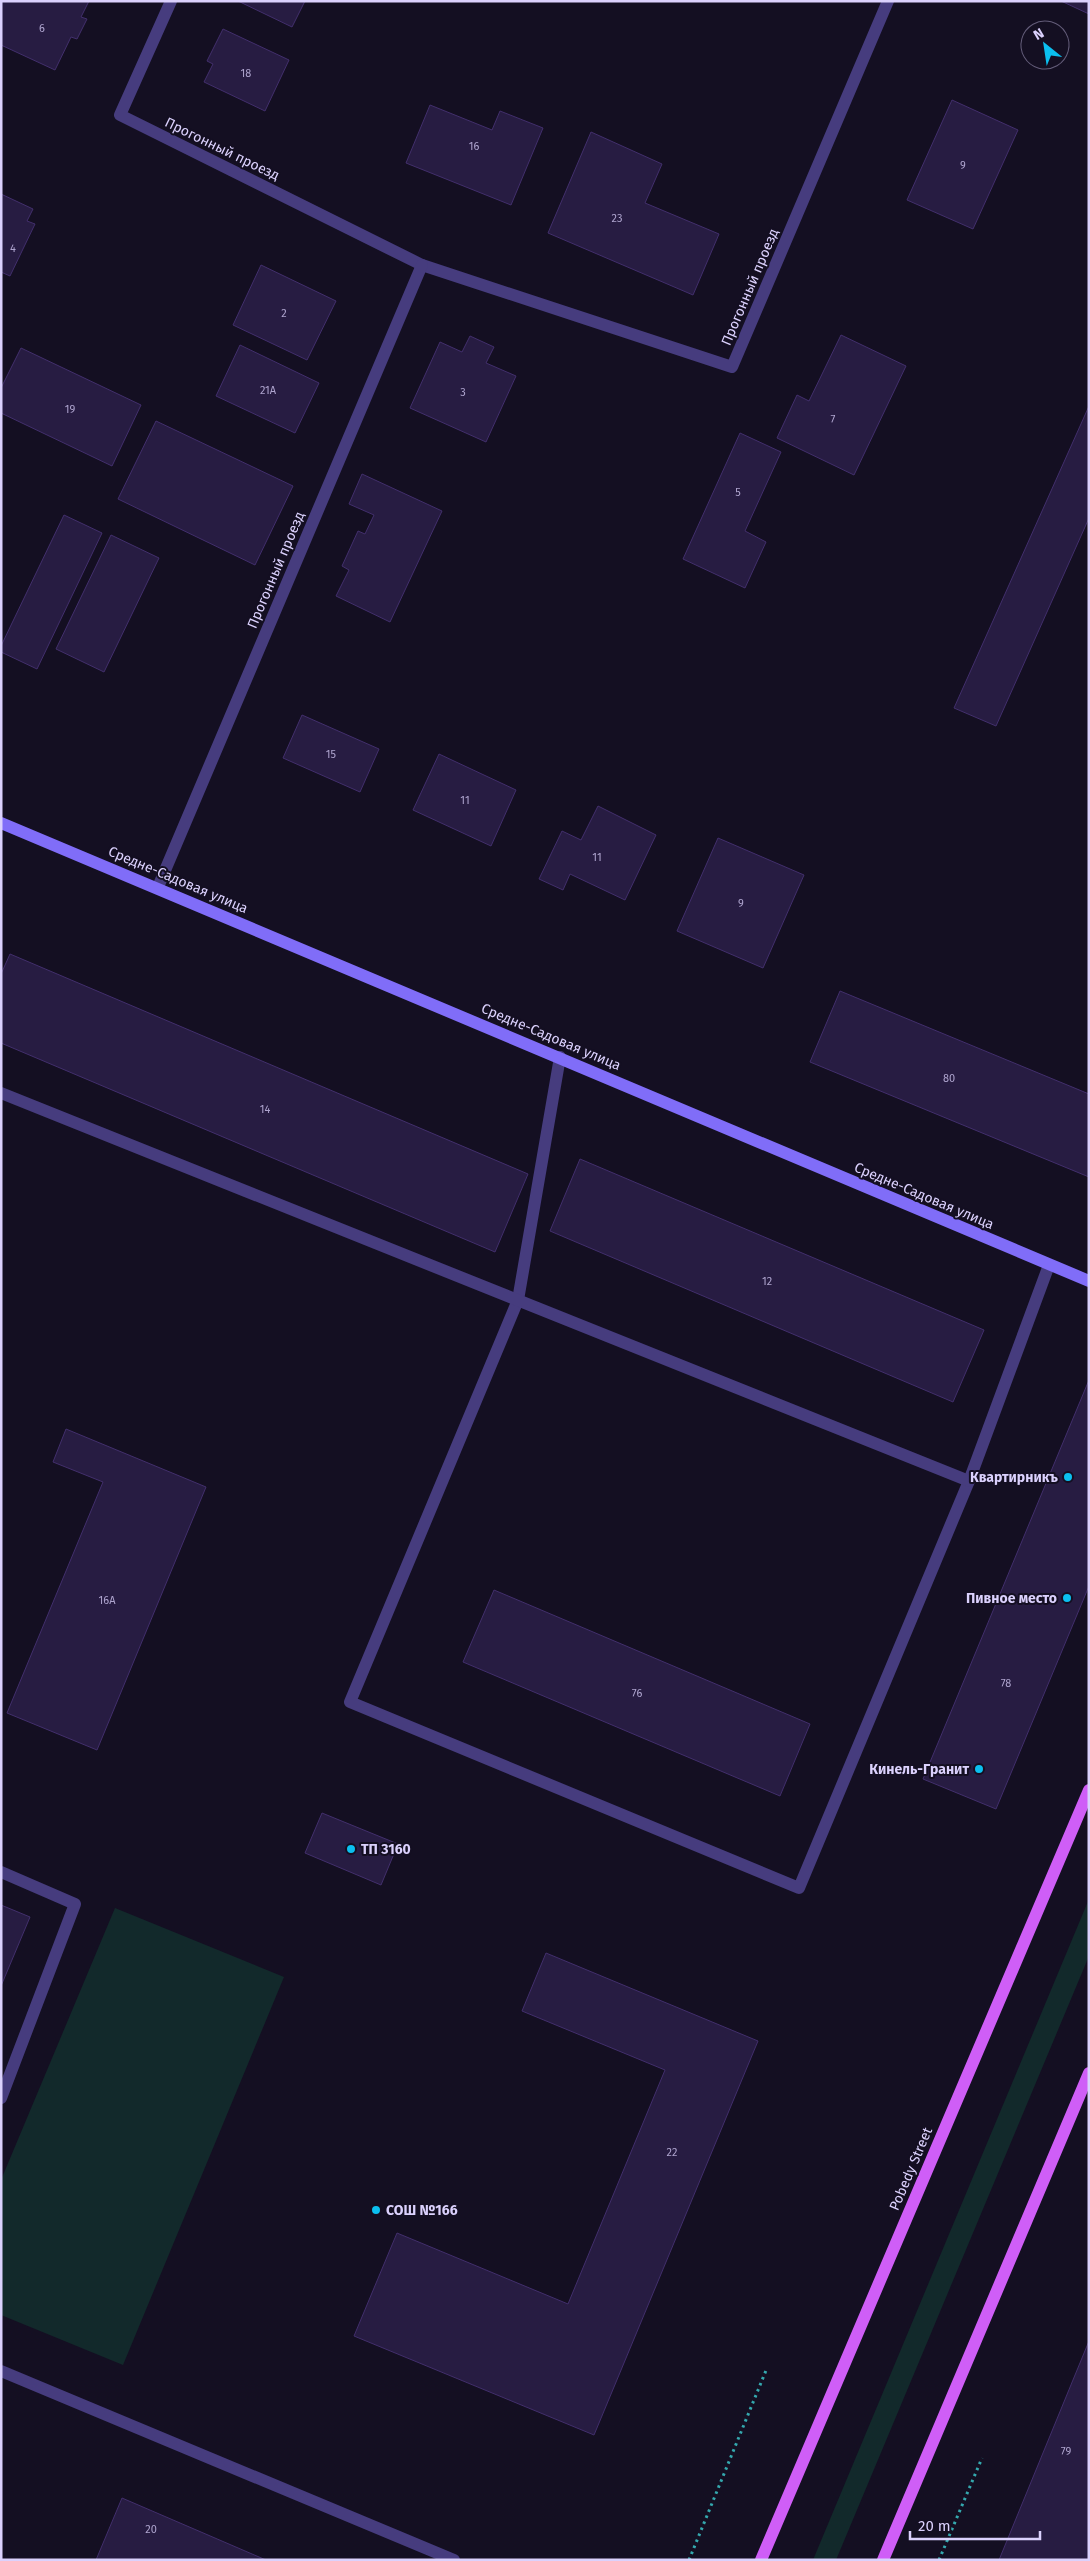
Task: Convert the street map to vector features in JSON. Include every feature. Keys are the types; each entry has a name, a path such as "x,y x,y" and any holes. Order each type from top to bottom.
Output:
{"main road":[{"name":"Pobedy Street","path":"761,2560 1089,1790"},
{"path":"883,2560 1089,2073"}],"street":[{"name":"Прогонный проезд","path":"171,1 120,114 422,265 732,367 888,1"},
{"name":"Прогонный проезд","path":"158,887 422,265"},
{"name":"Средне-Садовая улица","path":"1,823 158,887 1049,1266 1089,1281"},
{"path":"560,1057 518,1300 350,1702 799,1888 968,1481 1049,1266"},
{"path":"1,1092 968,1481"},
{"path":"1,1872 75,1904 1,2098"},
{"path":"1,2371 454,2560"}],"path":[{"path":"689,2560 767,2368"},
{"path":"939,2560 982,2458"}],"green space":[{"path":"1089,1899 1089,1956 836,2560 813,2560"},
{"path":"115,1908 284,1977 123,2365 1,2315 1,2180"}],"building":[{"path":"1,1 89,1 81,17 87,19 77,39 71,37 55,70 1,45"},
{"path":"238,1 305,1 292,27"},
{"path":"1061,1 1089,1 1089,14"},
{"path":"223,29 289,60 265,111 204,82 213,64 207,61"},
{"path":"952,100 1018,130 973,229 907,200"},
{"path":"430,105 492,130 500,111 543,128 511,205 406,163"},
{"path":"591,132 662,164 645,203 719,234 693,295 548,233"},
{"path":"1,194 33,209 27,221 35,224 10,276 1,272"},
{"path":"261,265 336,301 307,360 233,325"},
{"path":"841,335 906,366 854,475 777,438 797,395 809,401"},
{"path":"470,336 494,347 486,363 516,376 486,442 410,408 440,342 462,352"},
{"path":"240,345 319,383 295,433 216,396"},
{"path":"21,348 141,405 112,466 1,413 1,388"},
{"path":"1089,406 1089,518 996,726 954,708"},
{"path":"156,421 293,486 255,565 118,499"},
{"path":"740,433 781,452 745,531 766,542 745,588 683,559"},
{"path":"362,474 442,511 390,622 336,596 349,570 342,566 358,531 365,534 374,515 349,504"},
{"path":"64,515 102,533 37,669 1,652 1,646"},
{"path":"111,535 159,558 104,672 56,649"},
{"path":"302,715 379,749 360,792 283,758"},
{"path":"439,754 516,790 491,846 413,810"},
{"path":"598,806 656,835 625,900 570,874 563,890 539,879 562,831 581,840"},
{"path":"718,838 804,875 763,968 677,931"},
{"path":"10,954 528,1174 495,1252 1,1043 1,974"},
{"path":"840,991 1089,1094 1089,1177 810,1062"},
{"path":"580,1159 984,1330 953,1402 550,1231"},
{"path":"1089,1380 1089,1586 996,1809 923,1779"},
{"path":"66,1429 206,1487 97,1750 7,1713 103,1482 53,1462"},
{"path":"494,1590 810,1724 780,1796 463,1662"},
{"name":"ТП 3160","path":"322,1813 398,1844 381,1885 305,1853"},
{"path":"1,1905 30,1917 1,1986"},
{"path":"546,1953 758,2041 594,2435 354,2336 397,2233 568,2304 665,2070 522,2011"},
{"path":"1089,2341 1089,2560 999,2560"},
{"path":"122,2498 266,2560 96,2560"}],"place":[{"name":"Квартирникъ","path":"1068,1477"},
{"name":"Пивное место","path":"1067,1598"},
{"name":"Кинель-Гранит","path":"979,1769"},
{"name":"ТП 3160","path":"351,1849"},
{"name":"СОШ №166","path":"376,2210"}]}
